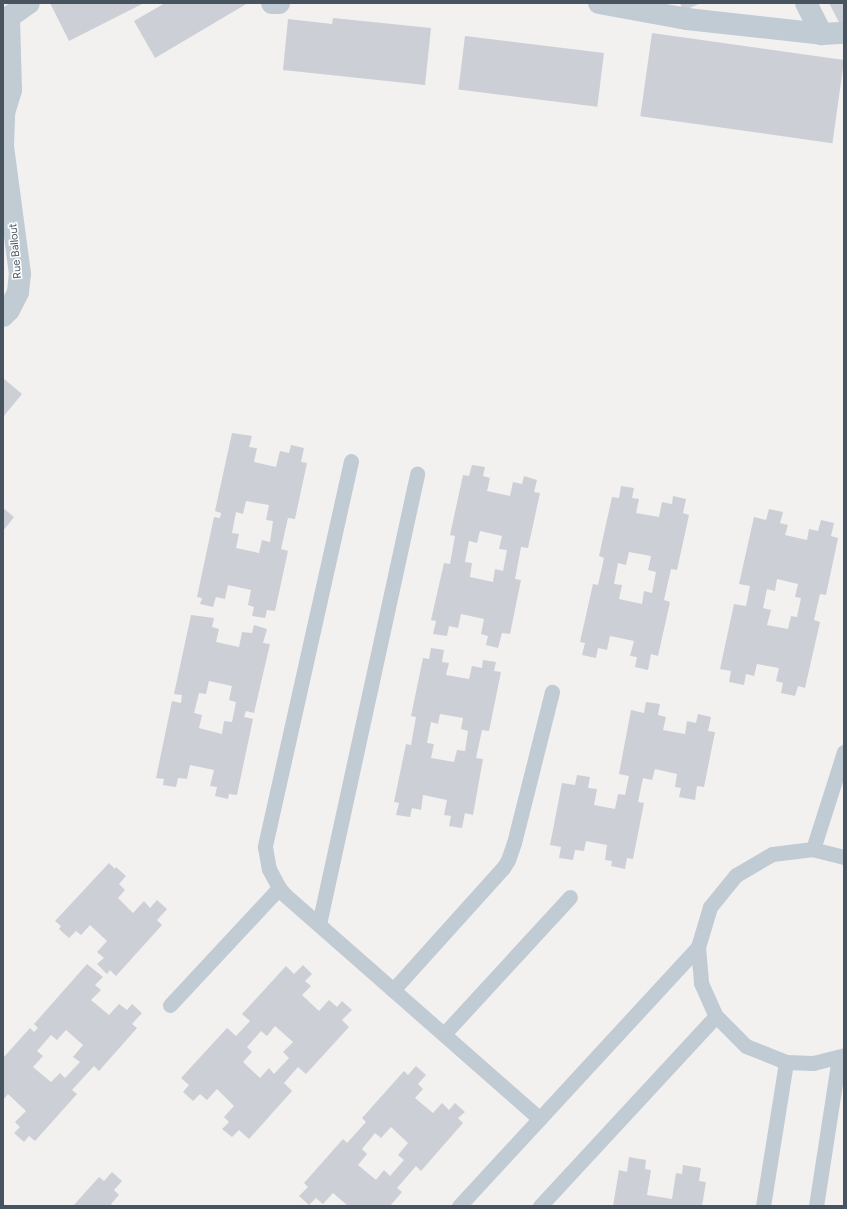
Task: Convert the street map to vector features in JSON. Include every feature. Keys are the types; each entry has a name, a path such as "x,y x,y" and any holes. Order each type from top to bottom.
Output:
{"street":[{"name":"Rue Ballout","path":"3,316 9,310 18,292 20,274 3,146 4,113 10,90 9,17 29,3"},
{"path":"272,3 279,3"},
{"path":"598,3 687,19 822,34 844,33"},
{"path":"806,3 822,34"}],"lane":[{"path":"351,461 265,847 269,868 279,888 540,1119"},
{"path":"319,924 417,474"},
{"path":"393,990 503,868 508,860 514,844 552,692"},
{"path":"813,849 844,752"},
{"path":"816,1206 841,1056 812,1063 786,1062 746,1046 716,1016 701,983 698,947 710,907 736,875 772,854 813,849 844,857"},
{"path":"170,1005 279,888"},
{"path":"444,1034 570,897"},
{"path":"459,1206 698,947"},
{"path":"540,1206 716,1016"},
{"path":"763,1206 786,1062"}],"building":[{"path":"50,3 144,3 69,41"},
{"path":"165,3 248,3 155,58 134,21"},
{"path":"680,3 701,3 683,11"},
{"path":"829,3 844,3 844,27 842,28"},
{"path":"333,18 431,28 425,85 283,70 288,19 332,24"},
{"path":"652,33 844,60 832,143 640,116"},
{"path":"465,36 604,53 597,107 458,90"},
{"path":"3,378 22,394 3,417"},
{"path":"232,433 252,436 249,447 257,448 254,462 276,467 280,451 289,453 291,445 304,448 301,462 307,463 295,519 288,518 281,549 288,551 275,611 267,610 265,618 252,616 254,607 248,605 251,590 228,585 225,599 216,597 213,607 200,604 202,598 197,597 214,517 220,518 221,513 215,511","holes":["246,501 269,505 266,520 273,521 270,542 262,540 259,553 236,548 239,534 232,533 236,512 243,514"]},
{"path":"472,465 485,467 483,476 490,478 487,491 510,496 513,482 522,484 524,476 537,480 534,492 540,493 528,548 521,547 515,579 521,580 510,634 502,633 498,648 486,645 488,636 481,634 484,619 461,614 458,628 449,626 447,636 433,634 436,621 431,620 444,563 450,564 455,536 450,535 463,475 469,476","holes":["480,531 502,536 499,549 507,550 503,571 495,569 493,582 470,577 472,563 465,562 469,541 477,543"]},
{"path":"621,486 634,488 632,498 639,499 636,513 659,517 662,502 672,504 673,496 686,499 683,513 689,515 677,570 671,569 664,600 670,602 658,656 651,654 648,670 635,667 637,657 630,656 634,641 610,636 607,650 598,648 596,658 582,655 585,643 580,642 593,584 598,585 604,558 599,556 612,497 619,498","holes":["629,552 651,556 648,570 656,572 652,593 644,591 642,604 619,599 622,585 614,584 618,563 626,565"]},
{"path":"3,508 14,517 3,531"},
{"path":"769,509 783,512 780,523 788,525 785,535 807,540 809,529 818,531 821,520 834,523 831,536 838,538 826,595 820,594 814,620 820,622 805,688 798,686 795,696 781,693 783,683 776,681 779,668 757,664 754,676 746,674 744,685 729,682 731,671 720,669 734,604 746,606 750,586 739,584 754,517 766,520","holes":["777,579 798,584 795,597 801,598 797,617 791,616 788,629 767,625 771,610 763,608 767,589 775,591"]},
{"path":"191,615 214,618 212,627 219,629 216,642 239,647 242,632 252,633 254,625 267,629 263,643 270,644 254,713 246,711 244,717 253,719 237,795 229,794 228,799 215,796 217,787 210,786 214,770 190,765 187,779 178,778 176,787 163,785 164,779 156,778 172,701 181,703 182,695 174,694","holes":["209,681 232,686 229,700 236,702 232,722 224,721 222,734 199,728 202,715 194,713 199,693 206,694"]},
{"path":"431,648 444,650 442,662 449,663 446,675 469,679 472,666 482,668 483,660 496,662 494,671 501,672 489,731 482,730 476,758 483,759 473,815 465,813 462,828 449,826 451,816 444,815 447,800 423,795 421,810 412,808 410,817 396,815 399,803 394,802 406,744 411,745 416,717 411,716 423,658 429,659","holes":["440,714 463,718 461,729 468,731 465,751 457,750 454,762 431,758 434,744 427,743 431,722 438,724"]},
{"path":"646,702 660,704 658,715 666,717 663,730 685,734 687,721 696,723 698,714 711,717 708,731 715,732 704,787 697,786 695,800 679,797 681,788 675,787 677,774 655,769 652,780 643,778 638,802 644,803 633,859 627,858 625,869 611,866 612,861 605,860 607,845 586,841 584,851 575,850 573,860 559,858 561,847 550,845 562,783 575,785 577,775 590,777 588,788 597,789 594,805 615,809 618,794 625,795 629,776 619,774 631,710 644,713"},
{"path":"109,863 126,876 119,884 125,890 118,898 133,913 144,901 150,908 157,900 167,909 157,920 162,925 116,976 110,970 107,974 97,964 104,958 97,952 107,941 90,925 81,935 76,931 69,938 59,929 61,926 55,921"},
{"path":"87,964 103,977 95,985 101,990 91,1000 109,1015 119,1004 127,1010 132,1004 142,1013 132,1024 137,1028 99,1071 94,1066 72,1090 77,1094 35,1141 29,1136 24,1142 14,1133 20,1127 15,1122 26,1111 8,1094 3,1100 3,1058 30,1028 34,1032 38,1028 34,1024","holes":["66,1030 83,1045 73,1057 80,1062 65,1078 60,1073 51,1082 33,1067 43,1056 37,1051 51,1035 57,1040"]},
{"path":"303,965 312,974 305,981 311,986 302,995 319,1011 329,1000 337,1007 342,1001 352,1010 342,1020 349,1027 306,1074 298,1067 284,1083 292,1091 249,1139 239,1130 232,1137 222,1129 229,1122 224,1117 234,1106 217,1089 207,1100 200,1094 193,1101 183,1092 189,1085 181,1078 227,1028 236,1036 250,1021 242,1014 286,966 294,974","holes":["275,1026 293,1042 283,1052 289,1058 274,1074 269,1068 260,1078 243,1062 252,1052 247,1047 261,1031 267,1036"]},
{"path":"416,1066 426,1075 418,1084 423,1089 415,1098 433,1113 442,1103 449,1110 455,1103 465,1112 458,1118 463,1123 421,1171 416,1166 397,1188 402,1192 390,1206 348,1206 333,1193 323,1204 316,1198 309,1205 299,1196 308,1187 304,1183 343,1139 347,1143 366,1122 362,1118 404,1071 408,1075","holes":["391,1127 408,1143 398,1155 404,1160 390,1176 384,1170 376,1180 358,1165 367,1154 362,1149 375,1133 381,1138"]},
{"path":"629,1157 646,1160 645,1169 651,1170 647,1195 672,1199 676,1173 682,1174 683,1165 701,1168 699,1181 706,1182 702,1206 613,1206 619,1170 627,1172"},
{"path":"112,1172 122,1181 114,1190 119,1195 111,1204 114,1206 73,1206 99,1177 104,1181"}]}
